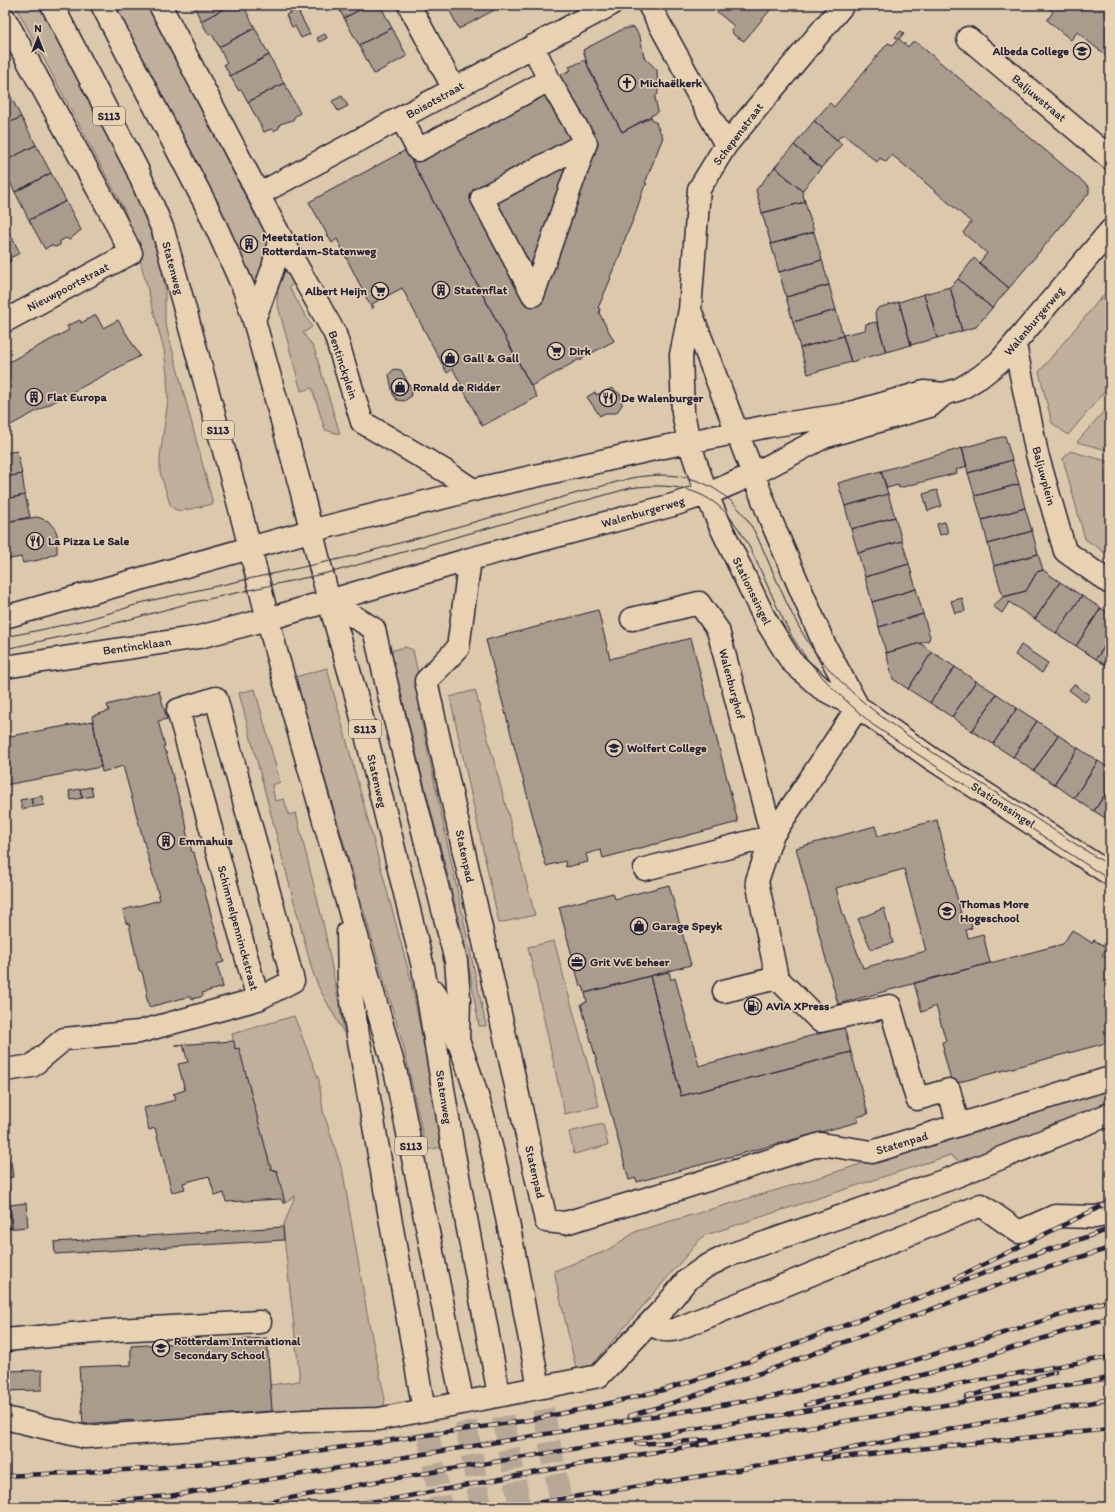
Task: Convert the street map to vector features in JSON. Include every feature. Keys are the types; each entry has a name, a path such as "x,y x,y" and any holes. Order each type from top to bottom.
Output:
{"street":[{"name":"Statenweg","path":"52,5 136,169 163,230 250,547"},
{"name":"S113","path":"102,5 207,207 244,289 301,489 310,531 329,601"},
{"path":"160,5 259,194"},
{"path":"409,5 454,89"},
{"name":"Boisotstraat","path":"259,194 402,119 454,89 610,5"},
{"path":"649,5 726,145"},
{"name":"Schepenstraat","path":"689,442 683,413 681,355 690,310 699,188 726,145 843,5"},
{"name":"Nieuwpoortstraat","path":"5,18 131,253 5,321"},
{"name":"Baljuwstraat","path":"968,38 1110,158"},
{"path":"533,46 549,80 586,143 534,295 482,198 586,143"},
{"path":"402,119 418,150 549,80"},
{"name":"Bentinckplein","path":"259,194 280,236 335,334 362,422 445,471 473,490"},
{"name":"Walenburgerweg","path":"310,531 604,459 736,433 843,415 924,392 944,394 960,389 980,377 999,362 1015,345 1110,231"},
{"path":"254,320 273,268 280,236"},
{"name":"Schepenstraat","path":"690,310 736,433"},
{"name":"Baljuwplein","path":"1015,345 1037,454 1064,551 1110,583"},
{"name":"Walenburgerweg","path":"329,601 470,559 672,505 752,475 824,437 930,406 944,394"},
{"name":"Stationssingel","path":"736,433 752,475 824,644 858,707"},
{"name":"Stationssingel","path":"689,442 706,493 765,619 791,661 821,688 858,707 932,758 1110,874"},
{"path":"5,617 180,569 250,547 310,531"},
{"name":"S113","path":"250,547 268,620 347,906 372,986 396,1074 460,1390"},
{"name":"Statenpad","path":"470,559 458,648 426,681 546,1221 565,1223 821,1144 872,1152 1110,1078"},
{"name":"Statenweg","path":"329,601 358,702 423,967 453,1149 497,1384"},
{"path":"268,620 329,601 374,629 393,712 456,961 459,998 458,1042"},
{"name":"Walenburghof","path":"632,620 699,603 718,630 772,836"},
{"name":"Bentincklaan","path":"5,667 200,637 268,620"},
{"name":"Schimmelpenninckstraat","path":"5,1070 32,1066 64,1039 139,1032 258,999 294,981 216,698 178,710 258,999"},
{"path":"858,707 772,836 758,881 777,978 820,1021 890,1006 917,1099 948,1090 958,1125"},
{"path":"645,869 772,836"},
{"name":"S113","path":"347,906 349,984 422,1399"},
{"name":"S113","path":"423,967 458,1042 480,1108 496,1166 537,1377"},
{"path":"724,991 777,978"},
{"path":"5,1418 85,1437 304,1421 379,1419 599,1376 650,1322 686,1280 705,1266 727,1256 949,1179 1110,1114"},
{"path":"650,1322 661,1330 669,1331 677,1329 981,1205 1019,1232 1055,1216 1095,1217 1110,1214"},
{"path":"5,1340 117,1330 260,1322"}],"shaded area":[{"path":"15,5 42,5 115,140 145,213 161,266 165,288 165,322 213,504 181,511 174,509 170,504 160,472 160,457 168,400 164,350 133,234 124,209"},
{"path":"108,5 148,5 258,221 267,218 273,247 253,290"},
{"path":"288,263 298,281 289,287 312,327 303,333 314,348 340,434 325,430 312,388 301,391 277,302 278,284"},
{"path":"1110,287 1110,385 1068,435 1052,423 1039,372"},
{"path":"1110,404 1110,451 1077,442"},
{"path":"1070,451 1110,462 1110,556 1085,539 1063,459"},
{"path":"405,647 413,650 425,706 419,709 486,1026 479,1026 464,939 390,651"},
{"path":"327,668 411,980 443,1147 426,1150 404,1048 295,677"},
{"path":"255,689 280,782 272,785 275,801 284,799 289,815 296,813 324,927 345,1035 319,988 312,970 239,693"},
{"path":"475,690 535,915 499,923 450,697"},
{"path":"554,941 599,1106 565,1114 528,947"},
{"path":"294,1016 319,1080 323,1111 343,1173 367,1313 385,1399 383,1413 272,1411 270,1385 300,1381 283,1227 295,1196 285,1203 277,1171 271,1169 239,1049 235,1049 232,1034"},
{"path":"1110,1084 1110,1107 965,1165 950,1155 703,1236 588,1370 577,1373 554,1271 606,1251 637,1231 814,1179"},
{"path":"603,1124 608,1145 574,1154 569,1132"}],"building":[{"path":"196,5 231,5 201,21 195,8 197,7"},
{"path":"231,5 243,5 255,28 219,47 212,34 209,35 201,21"},
{"path":"337,5 369,5 344,18"},
{"path":"369,5 380,5 392,28 359,45 344,18"},
{"path":"447,5 494,5 496,9 459,29"},
{"path":"720,5 766,5 771,9 744,41 734,35 731,30 734,26 716,11"},
{"path":"1045,5 1110,5 1110,59 1077,32 1071,40 1047,20 1053,12"},
{"path":"297,9 310,34 301,38 295,26 292,27 286,15"},
{"name":"Michaëlkerk","path":"634,27 640,37 644,57 657,70 658,94 655,97 658,112 622,132 590,72 583,50 623,29"},
{"path":"255,28 269,55 230,76 224,64 227,63 219,47"},
{"path":"392,28 407,56 374,74 359,45"},
{"path":"901,31 904,33 899,39 908,47 912,42 916,42 1089,187 1089,193 1009,288 979,263 987,253 963,233 971,222 920,178 892,155 886,162 880,158 877,162 843,134 837,140 814,121 830,103 834,107 888,43 893,45 898,39 895,37"},
{"path":"325,34 327,38 319,42 317,38"},
{"path":"269,55 284,83 248,102 241,89 239,91 230,76"},
{"path":"585,60 622,132 651,117 653,121 657,123 656,124 663,137 645,183 647,184 644,187 635,215 622,246 622,250 598,308 600,309 599,313 614,341 584,357 581,361 580,359 562,369 563,370 531,386 406,150 471,115 480,131 500,120 492,104 571,70 569,67"},
{"path":"284,83 300,113 294,117 293,120 280,124 279,128 274,131 271,129 264,132 248,102"},
{"path":"7,89 21,117 5,125 5,90"},
{"path":"342,96 348,106 338,111 332,101"},
{"path":"21,117 36,145 5,161 5,125"},
{"path":"814,121 842,144 821,168 794,145"},
{"path":"36,145 51,173 15,192 5,173 5,161"},
{"path":"794,145 821,168 802,191 775,167"},
{"name":"Statenflat","path":"406,150 537,397 482,426 453,369 447,373 402,288 372,304 374,307 372,309 337,239 332,243 309,202"},
{"path":"775,167 802,191 805,202 762,213 756,190"},
{"path":"51,173 66,201 29,220 15,192"},
{"path":"66,201 81,230 69,240 66,238 60,241 60,245 55,247 51,245 45,249 29,220"},
{"path":"805,202 814,232 771,244 762,213"},
{"path":"9,232 20,253 10,258 11,261 6,263 5,234"},
{"path":"814,232 822,260 779,272 771,244"},
{"name":"Meetstation Rotterdam-Statenweg","path":"250,236 257,248 248,253 241,240"},
{"path":"974,258 1009,288 992,308 958,279"},
{"path":"822,260 829,285 786,297 779,272"},
{"path":"958,279 992,308 976,327 962,331 950,287"},
{"path":"829,285 836,310 793,322 786,297"},
{"path":"950,287 962,331 937,338 924,294"},
{"path":"924,294 937,338 911,345 899,302"},
{"path":"899,302 911,345 886,352 875,313 878,308"},
{"path":"836,310 843,336 800,348 793,322"},
{"name":"Flat Europa","path":"96,315 103,328 118,320 140,356 5,428 5,364 69,330 67,326 80,320 81,323"},
{"path":"877,322 886,352 851,362 843,335 865,330 866,324"},
{"path":"843,336 851,362 808,374 800,348"},
{"path":"394,369 401,370 412,390 410,397 404,401 397,400 393,394 389,375"},
{"path":"612,388 621,395 622,405 616,413 605,413 600,416 587,397 595,392 596,395"},
{"path":"1005,436 1012,460 968,473 962,448"},
{"path":"962,448 967,466 956,470 957,473 899,488 898,485 887,488 881,471"},
{"path":"17,451 22,474 5,477 5,453"},
{"path":"1012,460 1019,484 975,496 968,473"},
{"path":"881,471 888,494 845,506 838,483"},
{"path":"22,474 25,495 5,499 5,477"},
{"path":"1019,484 1025,508 982,520 975,496"},
{"path":"937,490 942,506 928,511 923,494"},
{"path":"888,494 895,517 851,529 845,506"},
{"path":"25,495 30,517 5,522 5,499"},
{"path":"1025,508 1032,531 988,544 982,520"},
{"path":"37,517 48,521 55,529 57,534 57,553 39,560 23,563 21,557 5,560 5,522"},
{"path":"895,517 902,541 858,553 851,529"},
{"path":"945,522 948,533 940,535 937,524"},
{"path":"1032,531 1038,554 994,566 988,544"},
{"path":"902,541 909,564 865,577 858,553"},
{"path":"1038,554 1043,570 1037,572 1026,591 1003,597 994,566"},
{"path":"909,564 916,589 872,602 865,577"},
{"path":"1043,570 1060,582 1035,619 1009,602 1002,613 993,606 1003,597 1026,591 1037,572"},
{"path":"1060,582 1082,596 1056,633 1035,619"},
{"path":"916,589 923,614 879,627 872,602"},
{"path":"1082,596 1101,608 1076,646 1056,633"},
{"path":"962,598 965,611 955,613 951,601"},
{"path":"1101,608 1110,614 1110,638 1096,659 1076,646"},
{"path":"598,610 610,659 691,638 738,822 603,858 601,850 586,854 588,862 566,867 565,861 546,866 486,640 540,626 541,624 543,625"},
{"path":"923,614 930,637 928,641 886,653 879,627"},
{"path":"1110,638 1110,668 1096,659"},
{"path":"920,643 932,652 908,689 893,679 886,653"},
{"path":"1021,645 1048,663 1042,673 1015,655"},
{"path":"932,652 955,667 930,703 908,689"},
{"path":"955,667 976,681 952,717 930,703"},
{"path":"976,681 997,694 972,731 952,717"},
{"path":"1074,684 1090,696 1085,702 1069,690"},
{"name":"Emmahuis","path":"159,691 167,719 158,721 165,746 163,746 166,752 187,828 186,831 192,852 194,853 224,962 217,964 223,987 202,993 203,996 200,997 192,999 191,996 149,1007 142,972 139,970 129,924 126,923 123,910 160,900 123,766 102,772 92,716 109,711 107,705"},
{"path":"997,694 1017,708 993,744 972,731"},
{"path":"1017,708 1037,721 1013,757 993,744"},
{"path":"93,721 101,767 5,785 5,737"},
{"path":"1037,721 1058,735 1034,771 1013,757"},
{"path":"1058,735 1078,748 1054,784 1034,771"},
{"path":"1078,748 1098,761 1074,798 1054,784"},
{"path":"1098,761 1110,769 1110,787 1094,811 1074,798"},
{"path":"91,787 93,796 82,798 80,789"},
{"path":"1110,787 1110,821 1094,811"},
{"path":"80,789 82,798 71,800 69,791"},
{"path":"42,796 44,805 33,807 31,798"},
{"path":"31,798 33,807 22,809 20,800"},
{"path":"937,820 963,921 970,919 972,928 966,930 968,938 983,934 990,963 838,1004 796,848 875,826 878,836","holes":["904,869 926,951 863,968 842,911 836,888"]},
{"path":"669,885 691,965 585,993 583,985 580,986 559,907 613,893 615,899"},
{"path":"884,908 893,943 871,949 858,919"},
{"path":"1072,930 1092,943 1094,940 1107,948 1102,955 1110,960 1110,1042 952,1084 943,1050 942,1042 946,1041 936,1006 922,1012 914,983 1063,944"},
{"path":"669,972 671,980 675,978 699,1066 844,1027 851,1052 681,1096 650,976"},
{"path":"650,976 681,1096 851,1052 868,1114 857,1117 858,1122 637,1182 636,1178 629,1180 581,1004 587,1002 585,993"},
{"path":"234,1041 235,1049 239,1048 271,1169 277,1171 285,1203 283,1203 281,1199 226,1202 224,1193 215,1196 209,1176 183,1183 185,1189 172,1192 155,1128 149,1130 144,1108 176,1100 175,1095 173,1094 185,1090 178,1064 188,1062 183,1045 175,1045"},
{"path":"5,1161 11,1161 13,1177 8,1178 12,1228 5,1228"},
{"path":"26,1203 28,1227 5,1229 12,1228 10,1205"},
{"path":"283,1227 284,1240 55,1254 54,1242"},
{"path":"267,1338 272,1411 204,1416 204,1421 134,1426 134,1420 83,1424 79,1367 131,1365 131,1346"},
{"path":"42,1370 42,1390 5,1391 5,1371"}],"tunnel":[{"path":"537,1377 562,1507"},
{"path":"497,1384 520,1507"},
{"path":"460,1390 481,1507"},
{"path":"422,1399 441,1507"}],"tram line":[{"path":"5,637 75,622 144,602 353,556 631,478 669,475 693,479 704,483 726,497 735,504 748,521 759,540 787,603 804,636 818,656 850,691 906,734 1110,866"},
{"path":"5,649 83,632 190,603 336,571 630,488 665,486 693,491 715,503 732,519 746,540 794,640 813,666 842,697 873,725 1110,880"}],"railway":[{"path":"956,1278 1110,1202"},
{"path":"5,1476 144,1469 288,1455 524,1421 598,1406 663,1390 720,1372 1030,1256 1110,1229"},
{"path":"629,1416 750,1377 989,1288 1110,1248"},
{"path":"36,1507 169,1496 776,1396 899,1365 1110,1300"},
{"path":"806,1405 953,1367 1110,1317"},
{"path":"244,1507 379,1481 834,1406 1110,1357"},
{"path":"966,1397 1055,1372"},
{"path":"327,1507 393,1499 576,1465 1110,1378"},
{"path":"512,1507 738,1470 1110,1399"},
{"path":"822,1459 1110,1429"},
{"path":"636,1444 708,1440"},
{"path":"221,1507 250,1502"},
{"path":"1100,1507 1110,1504"}],"place":[{"name":"Albeda College","path":"1082,51"},
{"name":"Michaëlkerk","path":"627,83"},
{"name":"Meetstation Rotterdam-Statenweg","path":"249,244"},
{"name":"Statenflat","path":"441,290"},
{"name":"Albert Heijn","path":"380,291"},
{"name":"Dirk","path":"556,351"},
{"name":"Gall & Gall","path":"450,358"},
{"name":"Ronald de Ridder","path":"400,387"},
{"name":"Flat Europa","path":"34,397"},
{"name":"De Walenburger","path":"608,398"},
{"name":"La Pizza Le Sale","path":"35,541"},
{"name":"Wolfert College","path":"614,748"},
{"name":"Emmahuis","path":"166,841"},
{"name":"Thomas More Hogeschool","path":"947,911"},
{"name":"Garage Speyk","path":"639,926"},
{"name":"Grit VvE beheer","path":"577,962"},
{"name":"AVIA XPress","path":"753,1006"},
{"name":"Rotterdam International Secondary School","path":"161,1348"}]}
